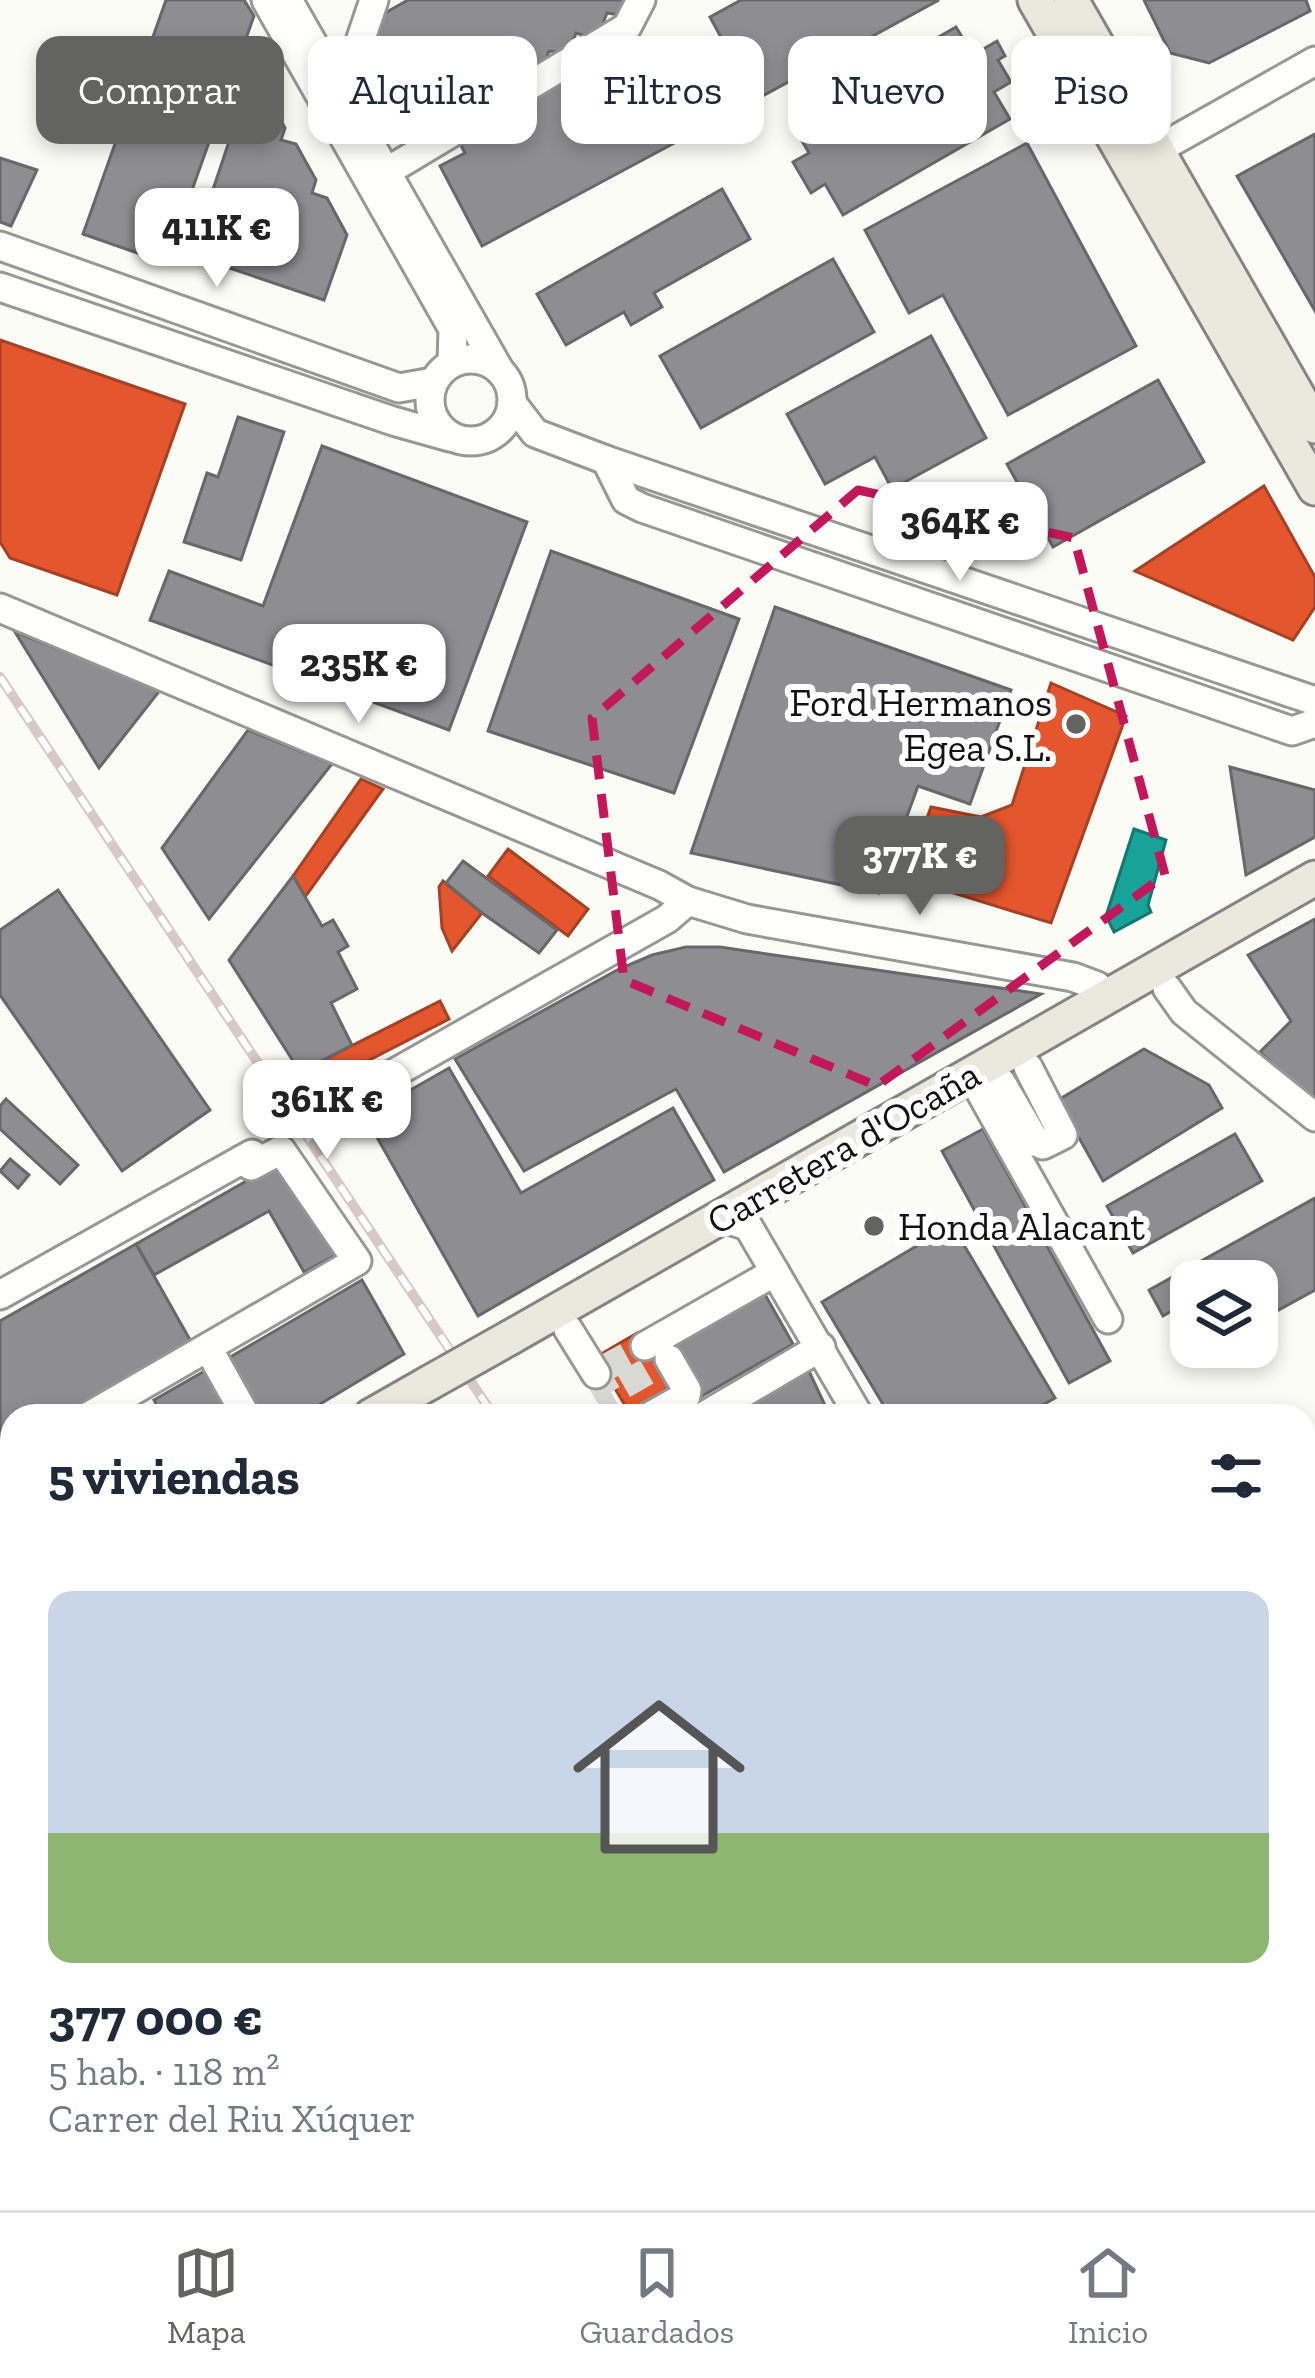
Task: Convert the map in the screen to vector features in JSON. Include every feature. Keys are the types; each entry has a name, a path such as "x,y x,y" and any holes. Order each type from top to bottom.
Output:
{"main road":[{"path":"1035,0 1144,158 1315,426"},
{"path":"1070,0 1144,158 1315,488"},
{"name":"Carretera d'Ocaña","path":"428,1400 1315,878"},
{"name":"Carretera d'Ocaña","path":"516,1346 568,1328 734,1221 1004,1081 1315,902"}],"street":[{"path":"266,0 453,328 429,403 442,431 451,437"},
{"path":"288,0 309,36"},
{"path":"361,36 374,0"},
{"path":"386,172 627,27 641,0"},
{"path":"1144,158 1315,61"},
{"path":"0,287 371,414 464,442 491,437 509,417 512,392 370,144"},
{"path":"0,246 399,388 477,359 500,371"},
{"path":"512,403 535,433 606,460 1315,701"},
{"path":"606,460 626,500 642,508 1292,731 1315,723"},
{"path":"0,608 688,901 747,919 1073,977 1097,986 1104,998"},
{"path":"338,1105 667,919 688,901"},
{"path":"1167,988 1184,1012 1315,1117"},
{"path":"1004,1081 1049,1104 1063,1135 1043,1145 1036,1142 1004,1081"},
{"path":"1004,1081 1108,1319"},
{"path":"0,1295 247,1157 251,1166 281,1150 357,1261 110,1404"},
{"path":"734,1221 776,1272 852,1404"},
{"path":"672,1404 686,1396 687,1390 657,1353 776,1272"},
{"path":"568,1328 598,1381"},
{"path":"724,1404 821,1347"},
{"path":"208,1348 239,1404"}],"highlighted area":[{"path":"858,490 1074,538 1165,875 877,1086 624,980 592,718"}],"building: Comercios":[{"path":"0,340 185,404 117,595 10,558 0,542"},
{"path":"1264,486 1315,577 1315,607 1293,640 1135,571"},
{"path":"1051,683 1126,716 1051,923 931,886 939,853 917,845 931,807 981,817 1012,805"},
{"path":"361,779 383,789 305,897 293,876"},
{"path":"508,849 588,909 568,936 488,876"},
{"path":"443,881 482,913 452,951 442,928 439,887"},
{"path":"440,1001 449,1019 309,1091 300,1072"},
{"path":"637,1333 670,1387 642,1404 624,1404 596,1357"}],"building: Público":[{"path":"1134,829 1166,840 1148,905 1151,912 1114,932 1106,916"}],"building: Industria":[{"path":"166,0 244,0 254,16 247,36 153,36"},
{"path":"408,0 625,0 625,16 607,13 598,36 561,36 561,52 549,51 542,71 537,70 537,36 378,36 385,13"},
{"path":"741,0 939,0 873,36 788,36 788,82 764,95 764,36 720,36 710,17"},
{"path":"1144,0 1306,0 1310,11 1209,63 1171,53 1171,36 1162,36"},
{"path":"956,27 961,36 940,36"},
{"path":"997,41 1005,56 998,60 1011,82 994,92 1010,119 987,132 987,47"},
{"path":"561,78 561,144 673,144 482,246 440,166 465,153 460,144 537,144 537,91"},
{"path":"1315,134 1315,311 1237,176"},
{"path":"115,144 208,144 166,263 83,234"},
{"path":"228,144 296,144 316,180 312,193 327,198 347,235 324,300 191,255"},
{"path":"804,144 967,144 843,215 825,184 811,193 793,162 809,153"},
{"path":"1028,144 1136,346 1008,415 943,295 909,313 865,230"},
{"path":"0,158 37,170 11,226 0,222"},
{"path":"722,189 750,239 654,293 662,307 631,325 624,312 566,345 537,294"},
{"path":"833,259 874,332 701,428 660,356"},
{"path":"931,336 986,438 892,489 875,457 825,484 787,414"},
{"path":"1158,380 1204,462 1053,547 1007,464"},
{"path":"238,417 284,432 241,560 184,542 207,473 218,477"},
{"path":"322,446 527,522 449,730 150,620 169,571 263,606"},
{"path":"551,551 739,619 674,793 488,731"},
{"path":"775,607 1011,690 970,804 918,786 879,893 691,853"},
{"path":"15,632 161,689 99,768"},
{"path":"248,730 332,764 209,919 162,848"},
{"path":"1230,767 1315,790 1315,837 1246,875"},
{"path":"463,861 557,930 539,953 446,883"},
{"path":"293,876 322,926 333,920 348,946 338,952 357,989 331,1003 352,1045 300,1072 229,960"},
{"path":"58,890 210,1110 122,1171 0,995 0,930"},
{"path":"1315,919 1315,1103 1260,1052 1291,1021 1248,955"},
{"path":"686,947 720,947 1041,994 724,1172 676,1089 524,1171 455,1059 619,969"},
{"path":"1144,1049 1209,1085 1222,1108 1103,1181 1058,1100"},
{"path":"449,1068 521,1193 673,1108 714,1180 478,1316 365,1116"},
{"path":"6,1099 78,1165 60,1184 0,1129 0,1106"},
{"path":"983,1129 1110,1361 1069,1383 942,1151"},
{"path":"1235,1134 1262,1181 1133,1253 1107,1206"},
{"path":"10,1159 29,1175 18,1188 0,1171"},
{"path":"276,1164 336,1255 304,1272 269,1211 154,1275 136,1244"},
{"path":"1315,1198 1315,1290 1278,1310 1278,1260 1203,1260"},
{"path":"952,1225 1055,1398 1044,1404 883,1404 822,1302"},
{"path":"136,1244 194,1347 93,1404 0,1404 0,1321"},
{"path":"1170,1278 1170,1312 1163,1316 1149,1290"},
{"path":"362,1280 404,1354 320,1404 245,1404 220,1363"},
{"path":"763,1291 793,1344 702,1396 671,1343"},
{"path":"208,1369 228,1404 156,1404 154,1400"},
{"path":"808,1369 824,1404 747,1404"}],"tunnel":[{"path":"603,1369 645,1346"},
{"path":"596,1374 608,1394 657,1366"}],"railway":[{"path":"0,677 486,1404"}],"place":[{"name":"Ford Hermanos Egea S.L.","path":"1076,724"},
{"name":"Honda Alacant","path":"874,1226"}]}
